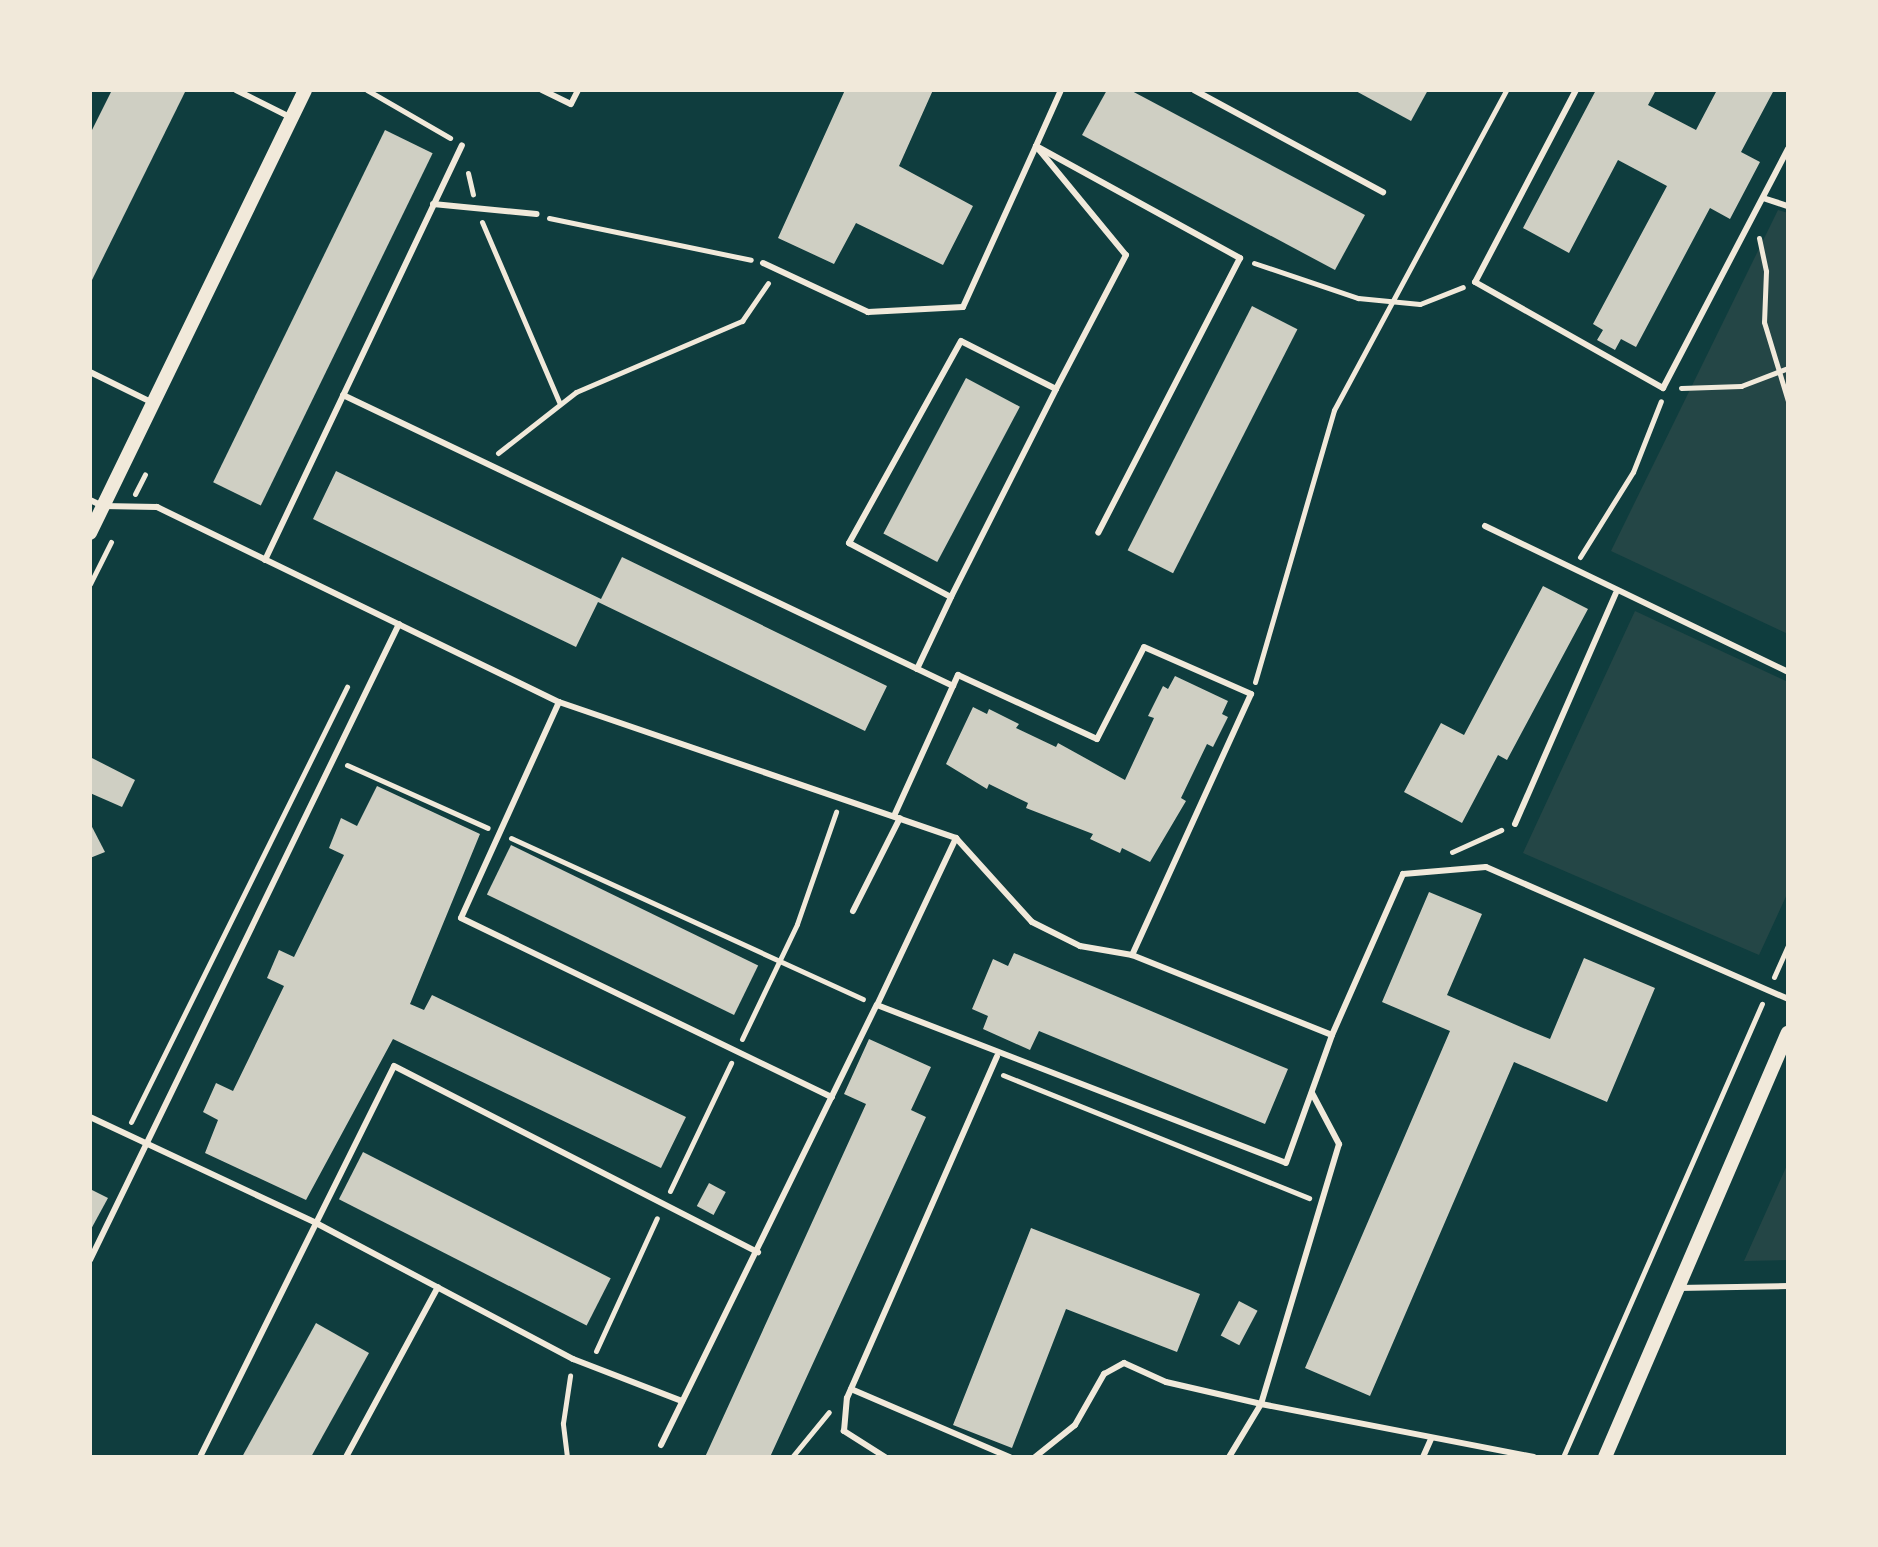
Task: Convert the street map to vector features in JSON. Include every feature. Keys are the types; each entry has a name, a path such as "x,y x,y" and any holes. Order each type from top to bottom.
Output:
{"street":[{"path":"90,533 97,503 153,403 305,90"},
{"path":"1605,1457 1788,1033"}],"lane":[{"path":"236,90 291,118"},
{"path":"542,90 571,104 578,90"},
{"path":"763,263 868,312 963,307 1061,90"},
{"path":"1194,90 1383,192"},
{"path":"1576,90 1475,282 1663,388 1788,149"},
{"path":"265,560 462,145"},
{"path":"1036,146 1240,258 1098,533"},
{"path":"917,669 1126,255 1036,146"},
{"path":"1763,198 1788,206"},
{"path":"433,204 537,214"},
{"path":"951,597 849,543 961,341 1056,389"},
{"path":"90,372 153,403"},
{"path":"343,395 953,686"},
{"path":"97,503 157,507 559,702 841,796 956,838 1032,922 1080,946 1132,955 1332,1035"},
{"path":"1485,526 1573,568 1616,593 1788,672"},
{"path":"1515,824 1616,593"},
{"path":"90,1260 399,624"},
{"path":"853,911 958,675 1097,739 1144,647 1251,694 1132,955"},
{"path":"559,702 461,918 832,1097"},
{"path":"661,1445 758,1252 956,838"},
{"path":"877,1005 997,1056 1286,1163 1332,1035 1403,874 1486,867 1788,999"},
{"path":"885,1457 844,1431 847,1398 997,1056"},
{"path":"200,1457 394,1066 758,1252"},
{"path":"1229,1457 1261,1404 1324,1204 1339,1144 1312,1093"},
{"path":"90,1117 316,1223 573,1359 591,1362 682,1401"},
{"path":"1678,1288 1788,1286"},
{"path":"346,1457 438,1287"},
{"path":"1035,1457 1075,1425 1104,1374 1124,1363 1166,1382 1261,1404 1534,1457"},
{"path":"851,1389 1010,1457"},
{"path":"1423,1457 1431,1439"}],"path":[{"path":"367,90 462,145 476,209 559,402"},
{"path":"1251,694 1334,410 1506,90"},
{"path":"537,214 763,263"},
{"path":"1754,214 1766,271 1764,322 1788,401"},
{"path":"1240,258 1358,298 1420,304 1475,282"},
{"path":"485,464 559,402 742,321 777,270"},
{"path":"1573,568 1633,472 1658,418 1663,388 1741,386 1788,368"},
{"path":"126,1134 354,672"},
{"path":"335,759 877,1005"},
{"path":"591,1362 780,960 841,796"},
{"path":"1445,855 1515,824"},
{"path":"1563,1457 1788,945"},
{"path":"991,1070 1324,1204"},
{"path":"567,1457 563,1423 573,1359"},
{"path":"792,1457 818,1420 847,1398"}],"shaded area":[{"path":"1778,210 1788,213 1788,634 1611,551"},
{"path":"1635,611 1788,682 1788,892 1759,955 1523,853"},
{"path":"1788,1163 1788,1260 1744,1261"}],"building":[{"path":"112,90 186,90 90,284 90,134"},
{"path":"845,90 933,90 899,166 973,206 943,265 856,223 834,264 778,238"},
{"path":"1107,90 1130,90 1365,215 1335,270 1082,135"},
{"path":"1354,90 1428,90 1411,121"},
{"path":"1596,90 1656,90 1648,105 1696,130 1717,90 1774,90 1741,152 1760,162 1730,219 1710,208 1636,347 1621,339 1615,350 1597,340 1603,330 1593,324 1667,186 1618,160 1569,253 1523,228"},
{"path":"385,130 433,153 261,506 213,482"},
{"path":"1252,306 1297,329 1173,573 1128,550"},
{"path":"966,378 1020,407 937,562 883,533"},
{"path":"336,471 601,599 622,557 887,686 865,731 598,602 576,647 313,519"},
{"path":"1543,586 1588,609 1507,760 1498,755 1462,823 1404,792 1441,723 1464,735"},
{"path":"1175,676 1228,701 1222,714 1228,717 1213,747 1207,744 1181,798 1186,801 1150,862 1122,848 1120,853 1090,839 1093,834 1026,808 1028,803 989,784 987,789 946,764 973,707 987,714 989,709 1019,724 1016,728 1056,747 1058,743 1125,780 1154,718 1148,716 1163,686 1168,689"},
{"path":"90,757 135,780 122,807 90,793"},
{"path":"377,786 480,834 410,1004 424,1010 432,995 686,1117 661,1168 393,1039 306,1200 205,1153 218,1120 203,1112 216,1083 233,1091 284,986 267,978 279,950 294,957 344,855 329,848 341,818 357,826"},
{"path":"90,823 105,852 90,858"},
{"path":"511,845 758,966 734,1015 487,894"},
{"path":"1429,892 1482,914 1447,995 1528,1030 1550,1039 1584,958 1655,988 1607,1102 1514,1062 1370,1396 1305,1368 1450,1031 1382,1002"},
{"path":"1014,953 1288,1069 1265,1124 1039,1031 1030,1050 983,1029 988,1016 972,1009 993,959 1008,966"},
{"path":"869,1039 931,1067 911,1110 926,1117 770,1457 705,1457 866,1104 844,1094"},
{"path":"363,1152 611,1278 587,1325 339,1199"},
{"path":"709,1183 726,1192 714,1215 697,1206"},
{"path":"90,1189 108,1198 90,1231"},
{"path":"1031,1228 1200,1294 1177,1352 1066,1309 1012,1448 953,1425"},
{"path":"1239,1301 1258,1311 1239,1345 1221,1335"},
{"path":"316,1323 369,1353 311,1457 242,1457"}]}
